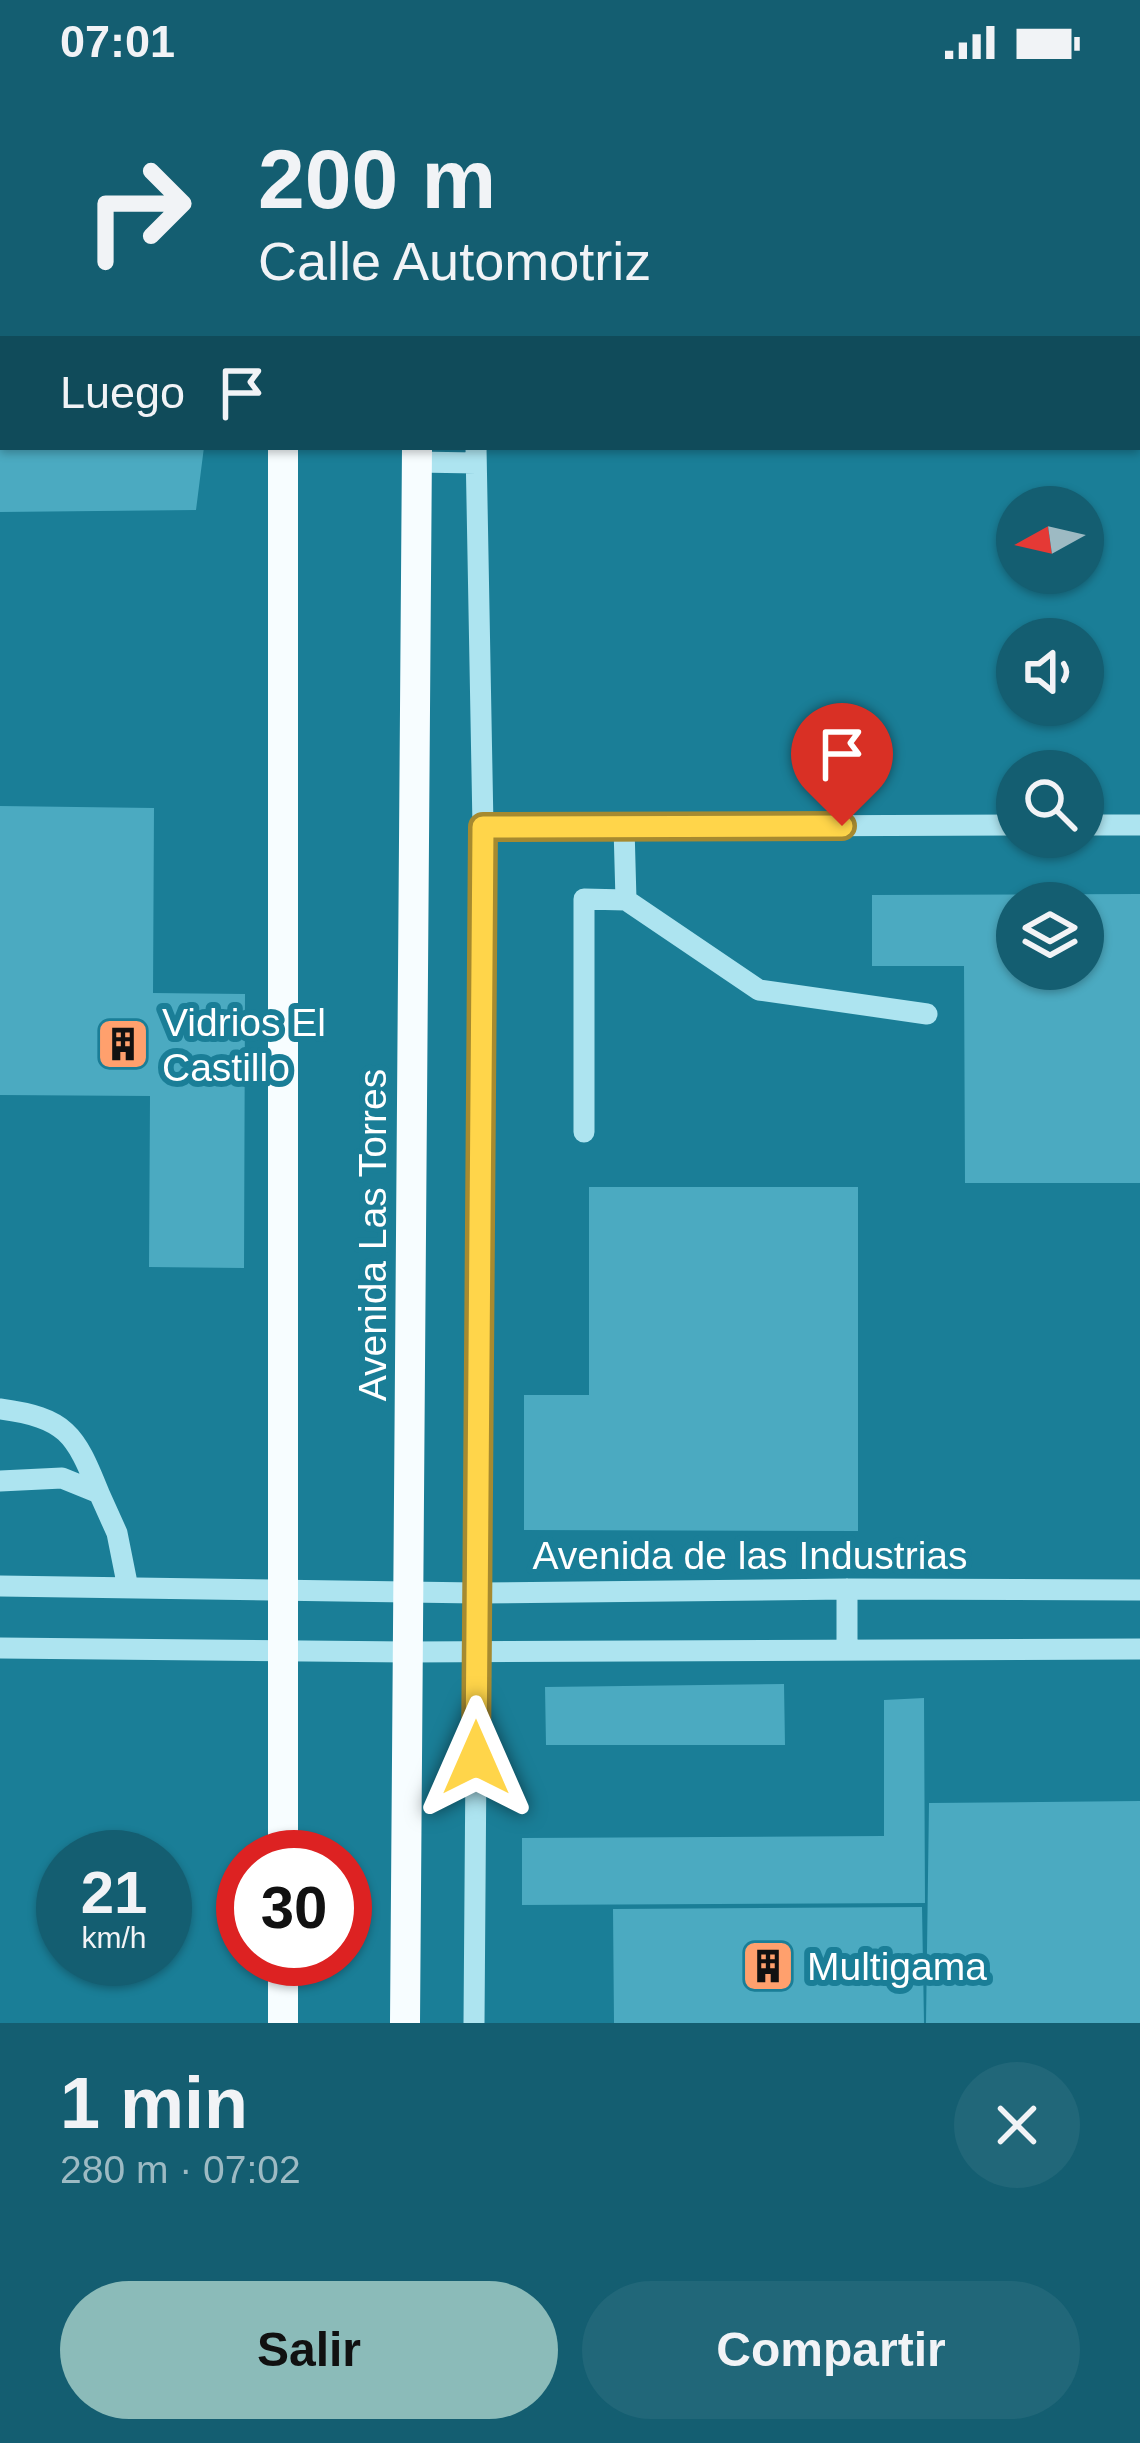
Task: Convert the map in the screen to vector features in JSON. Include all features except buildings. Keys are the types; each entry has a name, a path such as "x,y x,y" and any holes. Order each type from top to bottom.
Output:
{"main road":[{"path":"283,450 283,1830"},
{"name":"Avenida Las Torres","path":"405,2023 417,454"},
{"path":"283,1986 283,2023"}],"street":[{"path":"417,454 476,455 483,827 474,2023"},
{"path":"483,827 996,825"},
{"path":"1104,825 1140,825"},
{"path":"624,827 626,900"},
{"path":"584,1132 584,899 626,900 759,990 927,1014"},
{"path":"0,1409 40,1414 80,1444 117,1533 128,1588"},
{"path":"0,1481 62,1478 99,1492"},
{"name":"Avenida de las Industrias","path":"0,1586 476,1594 1140,1590"},
{"path":"847,1589 847,1647"},
{"path":"0,1648 408,1652 1140,1649"}],"place":[{"name":"Vidrios El Castillo","path":"123,1044"},
{"name":"Multigama","path":"768,1966"}],"route":[{"path":"476,1758 483,827 842,826"}]}
